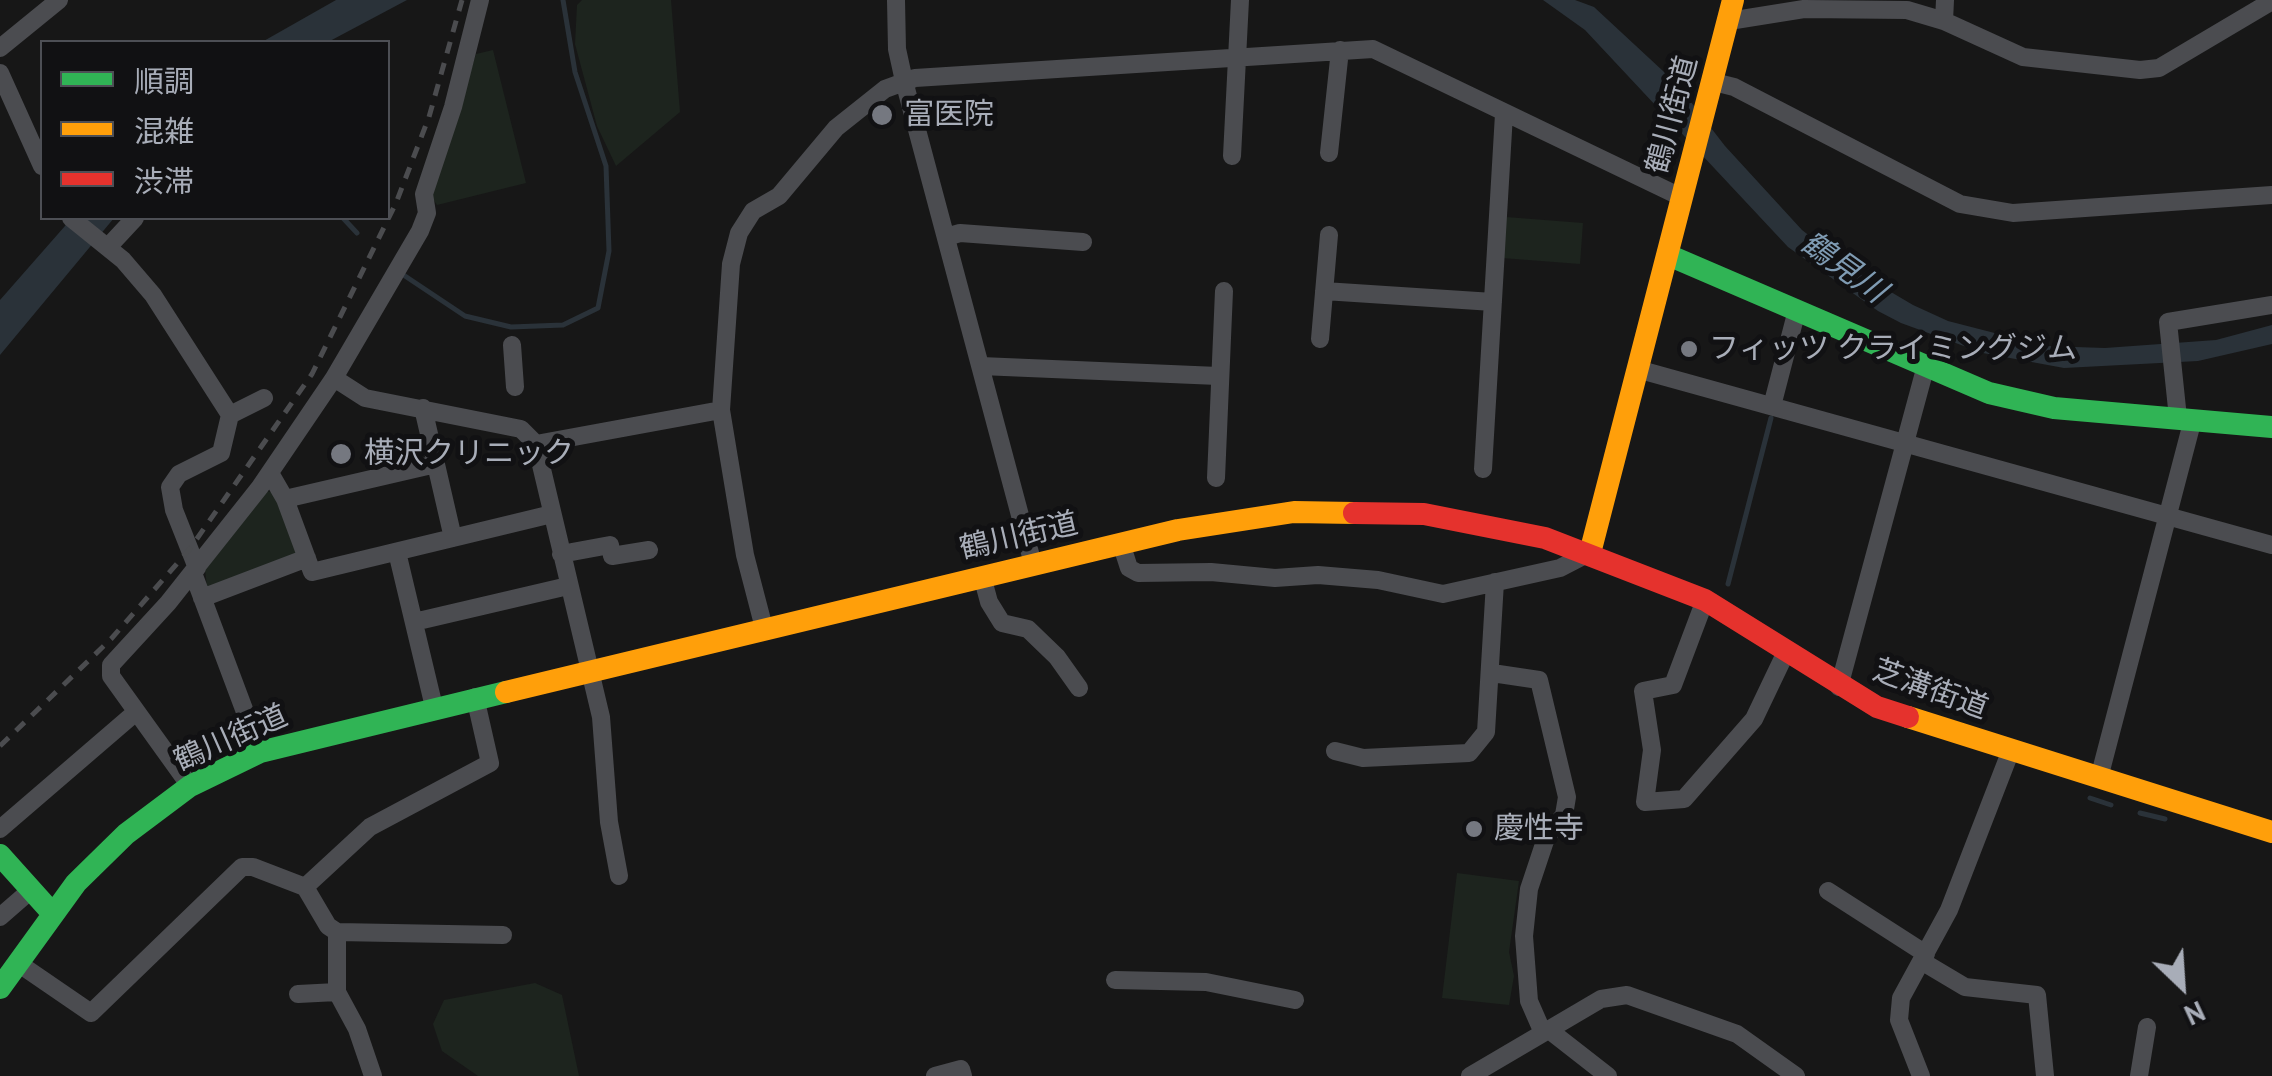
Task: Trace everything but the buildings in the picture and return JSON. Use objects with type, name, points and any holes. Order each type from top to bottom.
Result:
[{"type":"main road","name":"鶴川街道","points":[[0,988],[53,914],[113,846],[190,786],[260,752],[1121,543],[1258,516],[1365,510],[1478,522],[1590,553],[1731,11]]},
{"type":"main road","points":[[1668,254],[1925,369],[2022,402],[2272,427]]},
{"type":"main road","name":"芝溝街道","points":[[1590,553],[1706,600],[1840,687],[1892,712],[2272,832]]},
{"type":"main road","points":[[0,855],[53,914]]},
{"type":"street","points":[[0,48],[59,0]]},
{"type":"street","points":[[896,0],[897,49],[904,81],[1034,564]]},
{"type":"street","points":[[1232,156],[1240,0]]},
{"type":"street","points":[[1944,20],[1945,0]]},
{"type":"street","points":[[1731,11],[1907,10],[1944,20],[2023,57],[2140,70],[2159,68],[2272,2]]},
{"type":"street","points":[[190,786],[110,676],[111,664],[195,570],[270,472],[334,378],[408,250],[426,212],[424,194],[453,107],[479,3]]},
{"type":"street","points":[[1329,154],[1340,50]]},
{"type":"street","points":[[764,628],[745,555],[721,410],[731,264],[739,233],[753,212],[778,196],[836,128],[885,89],[904,81],[1373,50],[1683,198]]},
{"type":"street","points":[[0,73],[40,162]]},
{"type":"street","points":[[1711,94],[1734,88],[1960,204],[2013,213],[2272,195]]},
{"type":"street","points":[[1482,469],[1504,114]]},
{"type":"street","points":[[73,220],[106,245],[153,294],[230,415],[221,453],[179,474],[170,488],[202,598],[260,752]]},
{"type":"street","points":[[106,245],[133,220]]},
{"type":"street","points":[[946,237],[960,234],[1083,242]]},
{"type":"street","points":[[1320,339],[1329,235]]},
{"type":"street","points":[[1324,290],[1493,302]]},
{"type":"street","points":[[1216,478],[1224,291]]},
{"type":"street","points":[[2099,778],[2166,517],[2185,419],[2173,379],[2168,322],[2272,306]]},
{"type":"street","points":[[1772,406],[1797,310]]},
{"type":"street","points":[[512,345],[515,386]]},
{"type":"street","points":[[982,366],[1218,376]]},
{"type":"street","points":[[1637,368],[2272,545]]},
{"type":"street","points":[[1840,687],[1925,369]]},
{"type":"street","points":[[334,378],[365,398],[521,429],[536,444],[601,718],[609,822],[619,876]]},
{"type":"street","points":[[230,415],[264,398]]},
{"type":"street","points":[[423,408],[453,538]]},
{"type":"street","points":[[536,444],[721,410]]},
{"type":"street","points":[[285,499],[436,464]]},
{"type":"street","points":[[270,472],[285,499],[312,572],[552,514]]},
{"type":"street","points":[[1121,543],[1129,568],[1138,572],[1212,572],[1275,578],[1318,575],[1443,594],[1560,568],[1590,553]]},
{"type":"street","points":[[560,554],[610,544],[612,556],[649,550]]},
{"type":"street","points":[[397,552],[434,707]]},
{"type":"street","points":[[202,598],[307,558]]},
{"type":"street","points":[[982,576],[988,602],[1002,623],[1028,629],[1057,656],[1078,688]]},
{"type":"street","points":[[1335,751],[1363,758],[1470,752],[1486,732],[1496,582]]},
{"type":"street","points":[[414,622],[568,586]]},
{"type":"street","points":[[1706,600],[1673,685],[1643,691],[1652,750],[1645,802],[1684,799],[1754,719],[1786,652]]},
{"type":"street","points":[[1492,674],[1540,680],[1567,797],[1564,816],[1546,838],[1529,889],[1529,1001],[1546,1031],[1608,1076]]},
{"type":"street","points":[[304,887],[370,827],[490,763],[475,697]]},
{"type":"street","points":[[0,829],[136,712]]},
{"type":"street","points":[[1921,1076],[1900,1020],[1901,998],[1925,958],[2011,750]]},
{"type":"street","points":[[18,962],[91,1013],[242,868],[253,867],[304,887],[328,926],[337,932],[502,935]]},
{"type":"street","points":[[0,917],[31,890]]},
{"type":"street","points":[[1828,891],[1965,987],[2037,995],[2044,1076]]},
{"type":"street","points":[[337,932],[337,992],[357,1029],[372,1076]]},
{"type":"street","points":[[1114,980],[1206,982],[1295,1000]]},
{"type":"street","points":[[298,994],[337,992]]},
{"type":"street","points":[[1470,1076],[1600,999],[1627,995],[1737,1034],[1796,1076]]},
{"type":"street","points":[[2138,1076],[2147,1027]]},
{"type":"street","points":[[935,1076],[960,1069],[963,1076]]},
{"type":"shaded area","points":[[582,0],[671,0],[680,112],[616,166],[597,126],[575,44],[577,5]]},
{"type":"shaded area","points":[[493,50],[526,183],[437,205],[431,196],[476,54]]},
{"type":"shaded area","points":[[1506,217],[1583,223],[1580,264],[1502,258]]},
{"type":"shaded area","points":[[266,491],[277,493],[299,556],[207,587],[205,569]]},
{"type":"shaded area","points":[[1457,873],[1519,881],[1509,952],[1514,976],[1509,1005],[1442,998]]},
{"type":"shaded area","points":[[535,983],[562,995],[579,1076],[478,1076],[442,1051],[433,1024],[444,1000]]},
{"type":"water","points":[[336,0],[407,0],[332,40],[266,40]]},
{"type":"water","name":"鶴見川","points":[[1543,0],[1575,0],[1594,7],[1677,84],[1725,146],[1802,230],[1852,269],[1913,305],[1948,321],[2045,346],[2105,348],[2216,340],[2272,325],[2272,344],[2198,361],[2064,368],[1983,353],[1901,323],[1788,247],[1585,30]]},
{"type":"water","points":[[70,220],[112,220],[0,355],[0,300]]},
{"type":"waterway","points":[[402,274],[465,316],[511,327],[563,325],[598,308],[609,251],[606,166],[575,72],[563,0]]},
{"type":"waterway","points":[[345,220],[357,233]]},
{"type":"waterway","points":[[1728,584],[1771,418]]},
{"type":"waterway","points":[[2090,798],[2111,805]]},
{"type":"waterway","points":[[2140,813],[2165,819]]},
{"type":"railway","points":[[390,215],[429,117],[462,0]]},
{"type":"railway","points":[[0,746],[111,639],[189,550],[312,374],[388,220]]},
{"type":"traffic: fast","points":[[1668,255],[1989,393],[2054,408],[2272,427]]},
{"type":"traffic: fast","points":[[0,988],[76,883],[126,834],[190,786],[260,752],[506,692]]},
{"type":"traffic: fast","points":[[0,855],[53,914]]},
{"type":"traffic: slow","points":[[1590,553],[1733,0]]},
{"type":"traffic: slow","points":[[506,692],[1178,530],[1294,512],[1354,513]]},
{"type":"traffic: slow","points":[[1908,717],[2272,832]]},
{"type":"traffic: jam","points":[[1354,513],[1424,514],[1545,538],[1705,600],[1877,707],[1908,717]]},
{"type":"place","name":"富医院","points":[[882,115]]},
{"type":"place","name":"フィッツ クライミングジム","points":[[1689,349]]},
{"type":"place","name":"横沢クリニック","points":[[341,454]]},
{"type":"place","name":"慶性寺","points":[[1474,829]]}]
